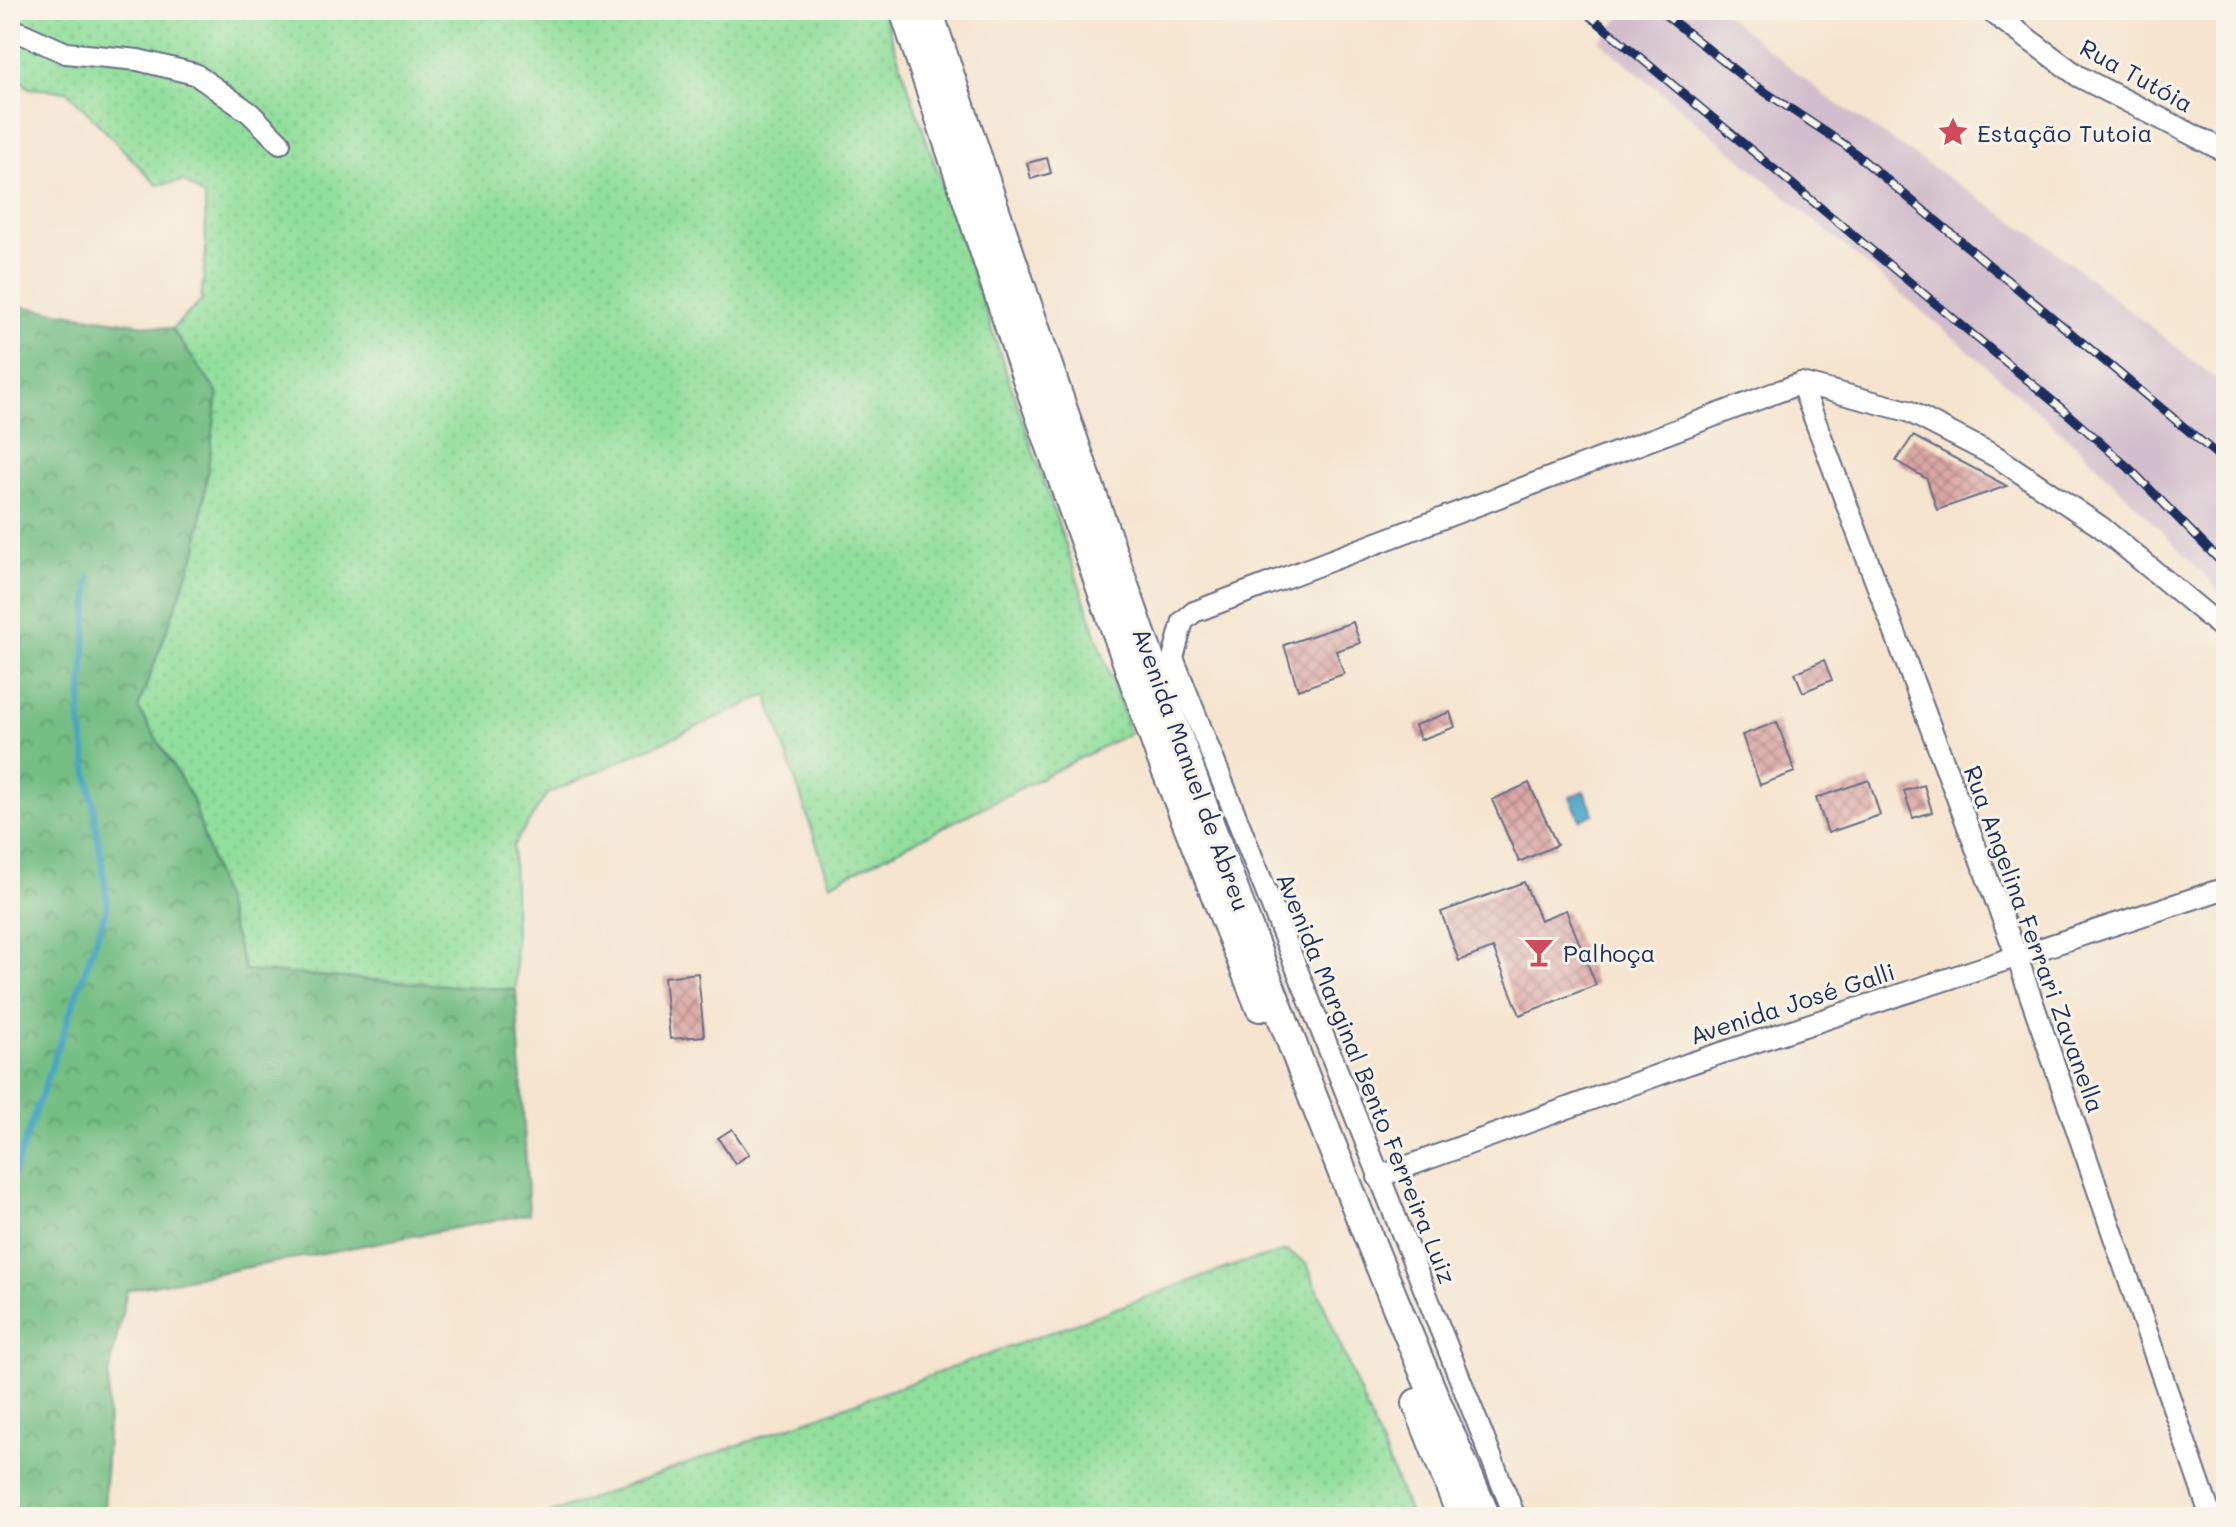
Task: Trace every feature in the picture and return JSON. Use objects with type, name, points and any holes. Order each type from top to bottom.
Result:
[{"type":"main road","name":"Avenida Manuel de Abreu","points":[[904,10],[1025,373],[1159,752],[1462,1517]]},
{"type":"main road","name":"Avenida Manuel de Abreu","points":[[928,10],[1053,385],[1340,1170],[1398,1316],[1486,1517]]},
{"type":"street","name":"Rua Tutóia","points":[[1989,10],[2078,76],[2226,152]]},
{"type":"street","points":[[10,28],[66,53],[138,60],[195,74],[250,113],[280,143]]},
{"type":"street","points":[[1801,383],[1908,411],[1997,457],[2101,527],[2226,631]]},
{"type":"street","name":"Avenida Marginal Bento Ferreira Luiz","points":[[1515,1517],[1173,658],[1183,621],[1194,612],[1801,383]]},
{"type":"street","name":"Rua Angelina Ferrari Zavanella","points":[[1801,383],[2017,957],[2211,1517]]},
{"type":"street","name":"Avenida José Galli","points":[[1378,1177],[1688,1064],[2226,888]]},
{"type":"shaded area","points":[[1627,10],[1720,10],[1827,97],[2043,241],[2226,387],[2226,597],[2087,455],[1960,343],[1600,41]]},
{"type":"green space","points":[[10,10],[882,10],[1130,733],[830,884],[767,695],[547,794],[513,846],[516,990],[245,971],[192,798],[138,708],[197,548],[218,395],[172,329],[201,301],[206,249],[205,197],[184,181],[157,185],[67,91],[29,88],[10,70]]},
{"type":"green space","points":[[17,306],[172,329],[218,394],[197,548],[138,708],[192,798],[245,971],[516,990],[529,1214],[127,1290],[109,1374],[104,1517],[10,1517],[10,325]]},
{"type":"green space","points":[[1287,1251],[1307,1264],[1411,1517],[540,1517],[1238,1264]]},
{"type":"water","points":[[1584,791],[1594,814],[1580,820],[1570,797]]},
{"type":"building","points":[[1047,158],[1051,173],[1031,179],[1027,163]]},
{"type":"building","points":[[1913,436],[2007,486],[1937,510],[1927,479],[1896,461]]},
{"type":"building","points":[[1353,622],[1360,643],[1336,651],[1344,674],[1298,690],[1284,645]]},
{"type":"building","points":[[1824,660],[1832,680],[1803,692],[1795,673]]},
{"type":"building","points":[[1450,712],[1455,727],[1420,740],[1415,725]]},
{"type":"building","points":[[1777,722],[1795,772],[1760,785],[1742,735]]},
{"type":"building","points":[[1869,780],[1880,815],[1828,833],[1816,798]]},
{"type":"building","points":[[1529,783],[1557,845],[1519,862],[1492,800]]},
{"type":"building","points":[[1924,785],[1932,812],[1913,818],[1904,791]]},
{"type":"building","name":"Palhoça","points":[[1524,882],[1540,920],[1566,910],[1596,985],[1520,1015],[1493,948],[1459,961],[1441,912]]},
{"type":"building","points":[[698,973],[704,1036],[670,1039],[664,977]]},
{"type":"building","points":[[732,1129],[749,1154],[735,1164],[718,1138]]},
{"type":"waterway","points":[[10,1184],[108,905],[80,719],[90,577]]},
{"type":"railway","points":[[1583,10],[2061,408],[2129,468],[2226,567]]},
{"type":"railway","points":[[1659,10],[1747,80],[1845,145],[2226,462]]},
{"type":"place","name":"Estação Tutoia","points":[[1953,132]]},
{"type":"place","name":"Palhoça","points":[[1539,952]]}]
